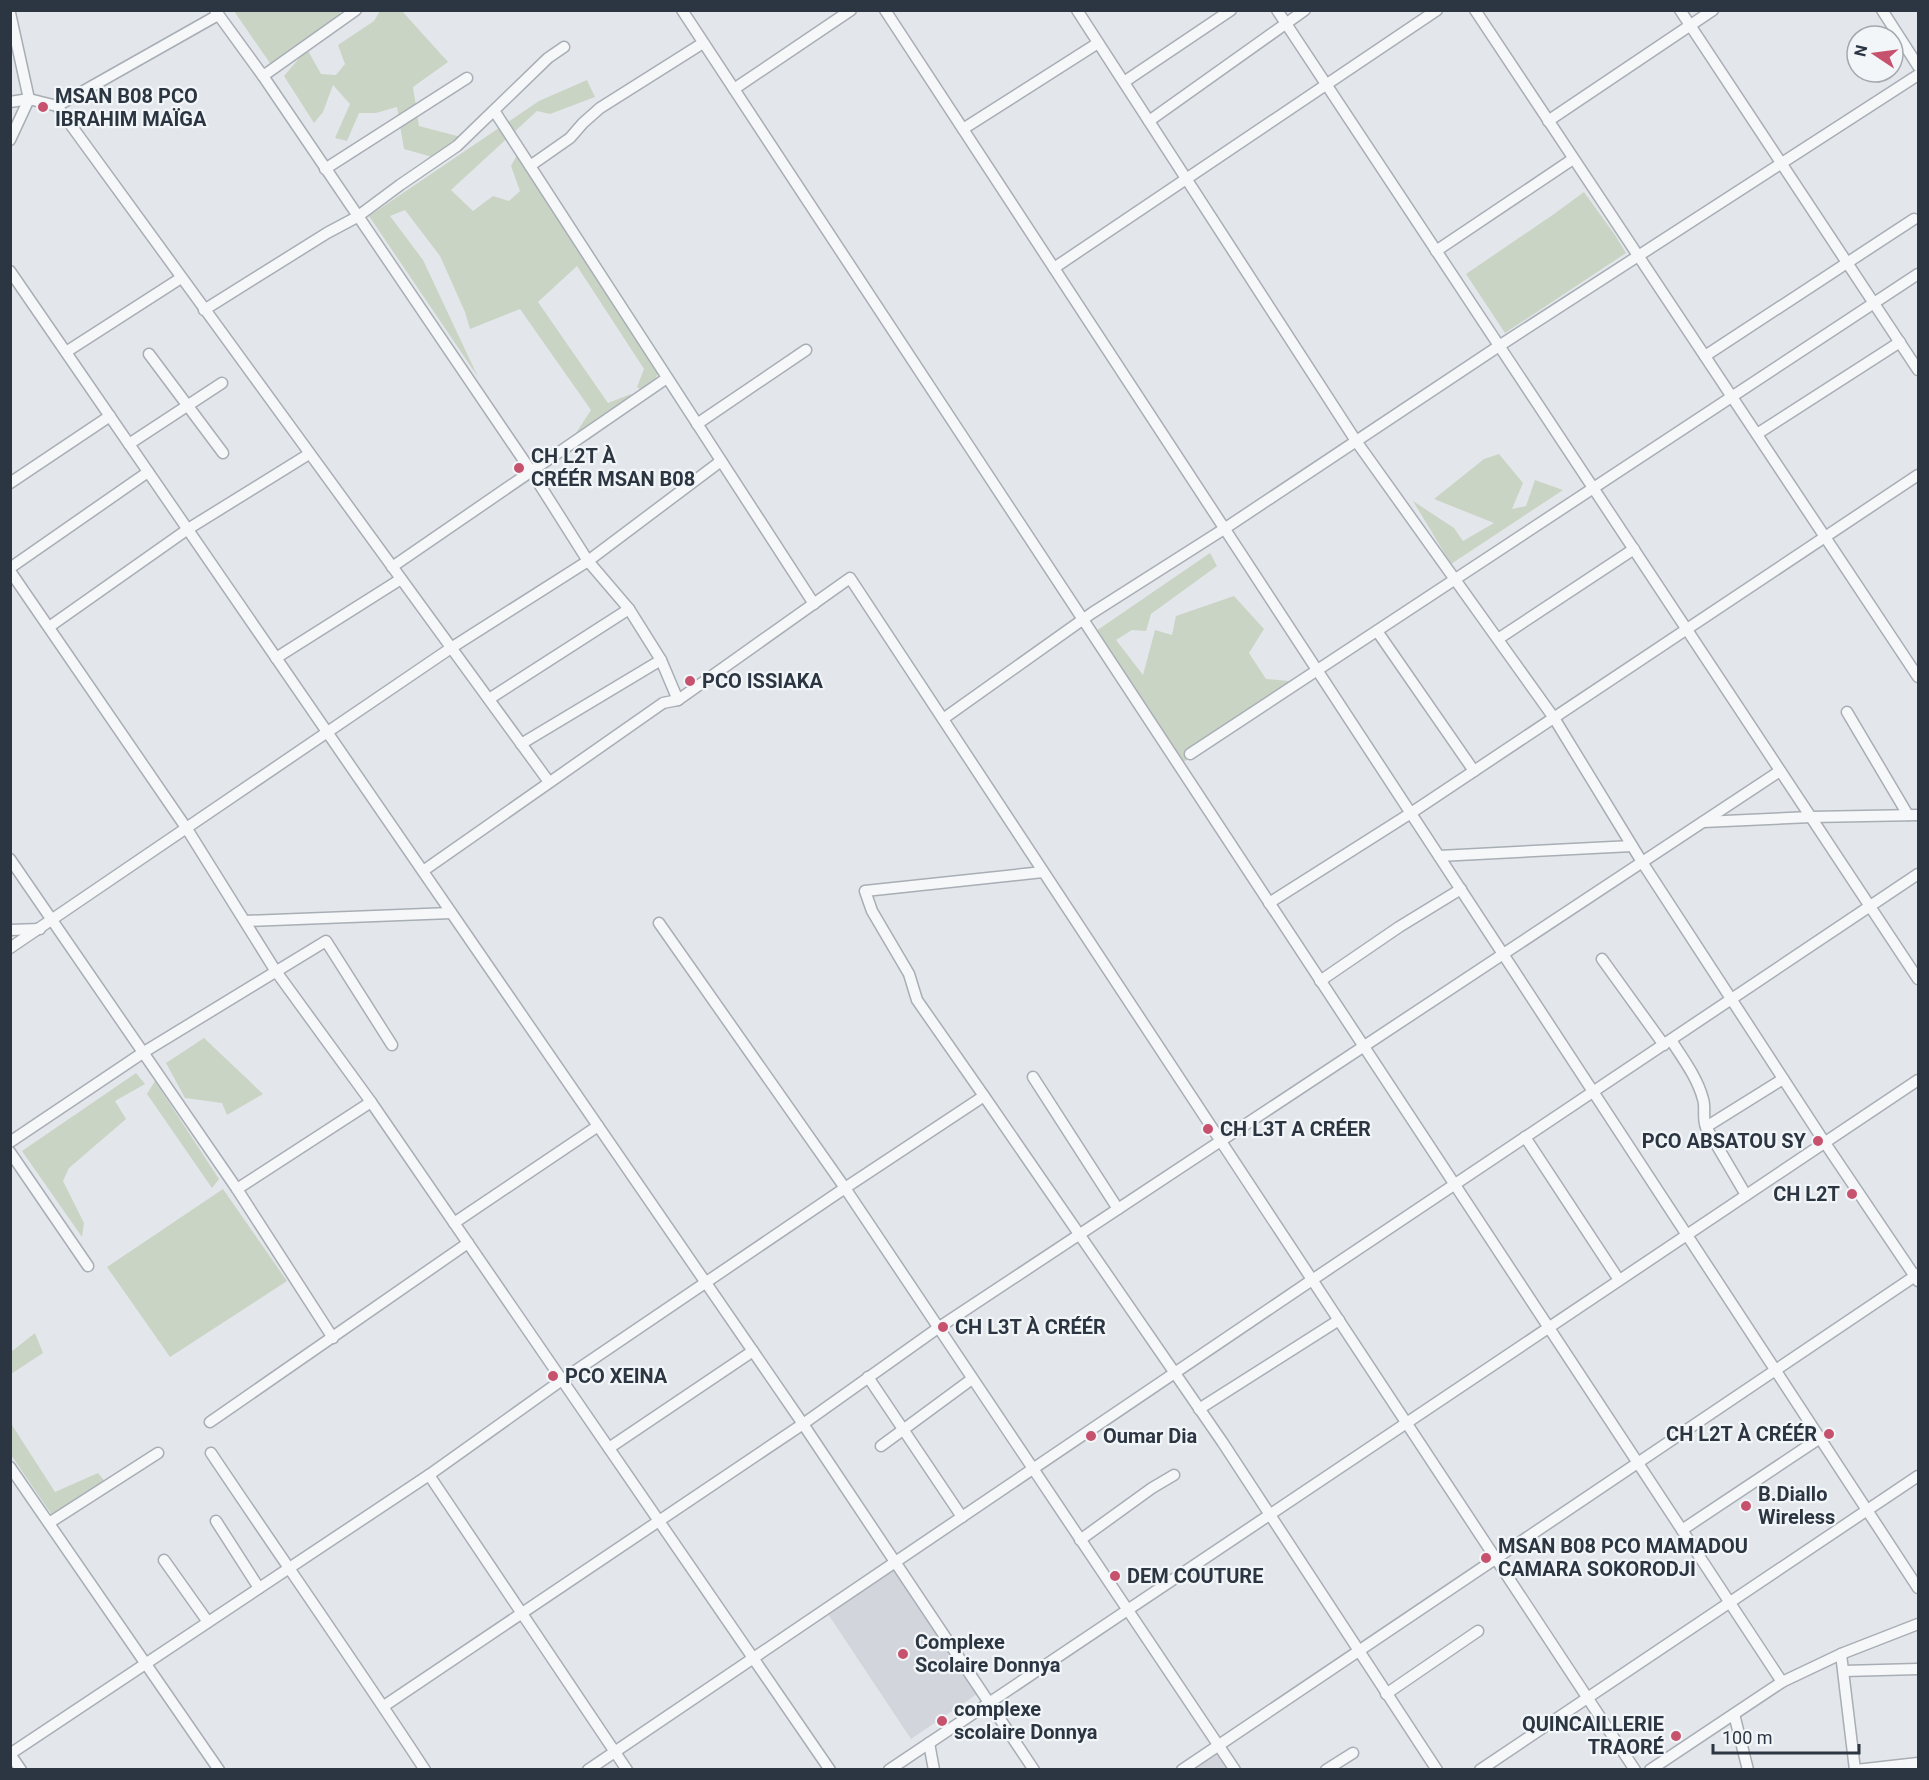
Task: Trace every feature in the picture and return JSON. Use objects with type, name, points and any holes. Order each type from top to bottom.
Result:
[{"type":"street","points":[[263,76],[356,10]]},
{"type":"street","points":[[682,10],[1782,1682]]},
{"type":"street","points":[[734,89],[851,10]]},
{"type":"street","points":[[885,10],[1918,1588]]},
{"type":"street","points":[[1077,10],[1356,441],[1554,718],[1642,862],[1825,1143],[1917,1277],[1182,1770]]},
{"type":"street","points":[[1124,82],[1231,10]]},
{"type":"street","points":[[1277,10],[1918,979]]},
{"type":"street","points":[[1149,121],[1305,10]]},
{"type":"street","points":[[1054,268],[1437,10]]},
{"type":"street","points":[[1475,10],[1917,673]]},
{"type":"street","points":[[1680,10],[1918,370]]},
{"type":"street","points":[[1548,121],[1713,10]]},
{"type":"street","points":[[1882,10],[1918,66]]},
{"type":"street","points":[[10,13],[29,99],[10,140]]},
{"type":"street","points":[[57,106],[216,13],[263,76],[531,471],[588,561],[629,609],[661,660],[678,700]]},
{"type":"street","points":[[530,166],[570,138],[600,108],[703,43]]},
{"type":"street","points":[[963,129],[1098,43]]},
{"type":"street","points":[[204,310],[327,233],[357,217],[458,146],[548,58],[564,47]]},
{"type":"street","points":[[943,719],[1083,620],[1499,346],[1918,75]]},
{"type":"street","points":[[325,169],[468,78]]},
{"type":"street","points":[[10,102],[29,99],[57,106],[549,782]]},
{"type":"street","points":[[495,111],[814,604]]},
{"type":"street","points":[[1436,251],[1573,159]]},
{"type":"street","points":[[1705,356],[1914,219]]},
{"type":"street","points":[[10,272],[803,1424],[1034,1770]]},
{"type":"street","points":[[1190,754],[1918,274]]},
{"type":"street","points":[[66,352],[181,278]]},
{"type":"street","points":[[1757,434],[1900,342]]},
{"type":"street","points":[[697,424],[806,350]]},
{"type":"street","points":[[149,354],[223,453]]},
{"type":"street","points":[[392,567],[667,378]]},
{"type":"street","points":[[129,444],[222,383]]},
{"type":"street","points":[[10,483],[110,416]]},
{"type":"street","points":[[49,627],[188,529],[309,454]]},
{"type":"street","points":[[10,948],[451,648],[588,561],[721,461]]},
{"type":"street","points":[[148,472],[10,569],[14,584],[49,627],[187,829],[275,970],[371,1102],[830,1770]]},
{"type":"street","points":[[1269,903],[1411,813],[1918,475]]},
{"type":"street","points":[[1498,639],[1634,549]]},
{"type":"street","points":[[423,871],[663,703],[678,700],[850,578],[1635,1770]]},
{"type":"street","points":[[276,658],[401,579]]},
{"type":"street","points":[[489,699],[629,609]]},
{"type":"street","points":[[1377,631],[1474,771]]},
{"type":"street","points":[[521,744],[661,660]]},
{"type":"street","points":[[1847,712],[1913,815]]},
{"type":"street","points":[[384,1706],[803,1424],[938,1328],[1780,771]]},
{"type":"street","points":[[1703,822],[1913,815]]},
{"type":"street","points":[[1439,856],[1632,846]]},
{"type":"street","points":[[10,859],[237,1189],[333,1338]]},
{"type":"street","points":[[1043,872],[865,891],[872,911],[909,974],[917,1000],[1270,1514],[1437,1770]]},
{"type":"street","points":[[588,1770],[1312,1280],[1918,874]]},
{"type":"street","points":[[1320,981],[1399,927],[1461,889]]},
{"type":"street","points":[[246,921],[451,913]]},
{"type":"street","points":[[658,922],[845,1188],[1235,1770]]},
{"type":"street","points":[[10,930],[41,929]]},
{"type":"street","points":[[10,1142],[144,1052],[326,941],[392,1045]]},
{"type":"street","points":[[1602,959],[1696,1079],[1704,1103],[1706,1127],[1746,1196]]},
{"type":"street","points":[[1033,1077],[1118,1209]]},
{"type":"street","points":[[1706,1127],[1784,1079]]},
{"type":"street","points":[[889,1770],[1918,1080]]},
{"type":"street","points":[[21,1770],[11,1754],[429,1475],[562,1380],[984,1096]]},
{"type":"street","points":[[237,1189],[371,1102]]},
{"type":"street","points":[[454,1223],[598,1126]]},
{"type":"street","points":[[1525,1137],[1619,1280]]},
{"type":"street","points":[[10,1152],[88,1266]]},
{"type":"street","points":[[210,1422],[468,1243]]},
{"type":"street","points":[[1199,1409],[1339,1320]]},
{"type":"street","points":[[609,1448],[753,1351]]},
{"type":"street","points":[[868,1377],[962,1517]]},
{"type":"street","points":[[881,1446],[972,1379]]},
{"type":"street","points":[[1682,1530],[1820,1438]]},
{"type":"street","points":[[49,1523],[158,1453]]},
{"type":"street","points":[[211,1453],[288,1569],[384,1706],[421,1768]]},
{"type":"street","points":[[10,1467],[219,1770]]},
{"type":"street","points":[[429,1475],[627,1770]]},
{"type":"street","points":[[1080,1539],[1174,1475]]},
{"type":"street","points":[[1480,1770],[1918,1476]]},
{"type":"street","points":[[216,1521],[259,1588]]},
{"type":"street","points":[[164,1560],[208,1622]]},
{"type":"street","points":[[1650,1770],[1782,1682],[1841,1654],[1918,1624]]},
{"type":"street","points":[[1386,1694],[1478,1631]]},
{"type":"street","points":[[1841,1654],[1855,1770],[1918,1763]]},
{"type":"street","points":[[1844,1671],[1918,1669]]},
{"type":"street","points":[[1734,1714],[1748,1770]]},
{"type":"street","points":[[929,1743],[934,1770]]},
{"type":"street","points":[[1326,1770],[1353,1753]]},
{"type":"shaded area","name":"Complexe Scolaire Donnya","points":[[894,1570],[977,1694],[911,1739],[828,1614]]},
{"type":"shaded area","points":[[1218,1748],[1233,1770],[1186,1770]]},
{"type":"green space","points":[[234,11],[340,11],[341,20],[274,69]]},
{"type":"green space","points":[[380,11],[402,11],[448,62],[413,87],[419,126],[461,137],[432,157],[404,149],[397,107],[376,113],[359,113],[347,141],[335,138],[350,104],[333,85],[323,112],[314,123],[284,76],[307,49],[321,74],[336,75],[345,64],[338,45],[374,21]]},
{"type":"green space","points":[[587,80],[595,97],[550,114],[537,111],[451,190],[473,211],[493,196],[509,201],[520,191],[511,166],[522,146],[659,370],[649,396],[637,387],[644,369],[577,266],[538,302],[608,403],[631,394],[636,403],[589,440],[574,436],[591,410],[520,309],[470,329],[465,312],[440,256],[405,210],[390,216],[423,260],[478,377],[369,216],[539,101]]},
{"type":"green space","points":[[1584,192],[1626,253],[1505,333],[1466,274]]},
{"type":"green space","points":[[1499,454],[1523,483],[1512,509],[1526,506],[1535,480],[1563,490],[1451,564],[1413,501],[1454,528],[1463,541],[1494,523],[1434,499],[1484,459]]},
{"type":"green space","points":[[1210,553],[1217,566],[1151,614],[1146,631],[1132,630],[1116,640],[1143,675],[1155,630],[1172,635],[1176,616],[1234,596],[1264,629],[1249,653],[1266,679],[1299,682],[1182,763],[1096,631]]},
{"type":"green space","points":[[204,1038],[263,1094],[227,1115],[222,1103],[185,1098],[166,1063]]},
{"type":"green space","points":[[136,1073],[145,1084],[115,1101],[126,1119],[69,1168],[63,1181],[84,1223],[82,1237],[22,1151]]},
{"type":"green space","points":[[155,1081],[219,1179],[212,1188],[147,1094]]},
{"type":"green space","points":[[223,1189],[287,1281],[170,1357],[107,1267]]},
{"type":"green space","points":[[35,1333],[43,1353],[11,1374],[11,1352]]},
{"type":"green space","points":[[10,1422],[55,1492],[98,1473],[107,1484],[52,1515],[11,1455]]},
{"type":"place","name":"MSAN B08 PCO IBRAHIM MAÏGA","points":[[43,107]]},
{"type":"place","name":"CH L2T À CRÉÉR MSAN B08","points":[[519,468]]},
{"type":"place","name":"PCO ISSIAKA","points":[[690,681]]},
{"type":"place","name":"CH L3T A CRÉER","points":[[1208,1129]]},
{"type":"place","name":"PCO ABSATOU SY","points":[[1818,1141]]},
{"type":"place","name":"CH L2T","points":[[1852,1194]]},
{"type":"place","name":"CH L3T À CRÉÉR","points":[[943,1327]]},
{"type":"place","name":"PCO XEINA","points":[[553,1376]]},
{"type":"place","name":"CH L2T À CRÉÉR","points":[[1829,1434]]},
{"type":"place","name":"Oumar Dia","points":[[1091,1436]]},
{"type":"place","name":"B.Diallo Wireless","points":[[1746,1506]]},
{"type":"place","name":"MSAN B08 PCO MAMADOU CAMARA SOKORODJI","points":[[1486,1558]]},
{"type":"place","name":"DEM COUTURE","points":[[1115,1576]]},
{"type":"place","name":"Complexe Scolaire Donnya","points":[[903,1654]]},
{"type":"place","name":"complexe scolaire Donnya","points":[[942,1721]]},
{"type":"place","name":"QUINCAILLERIE TRAORÉ","points":[[1676,1736]]}]
